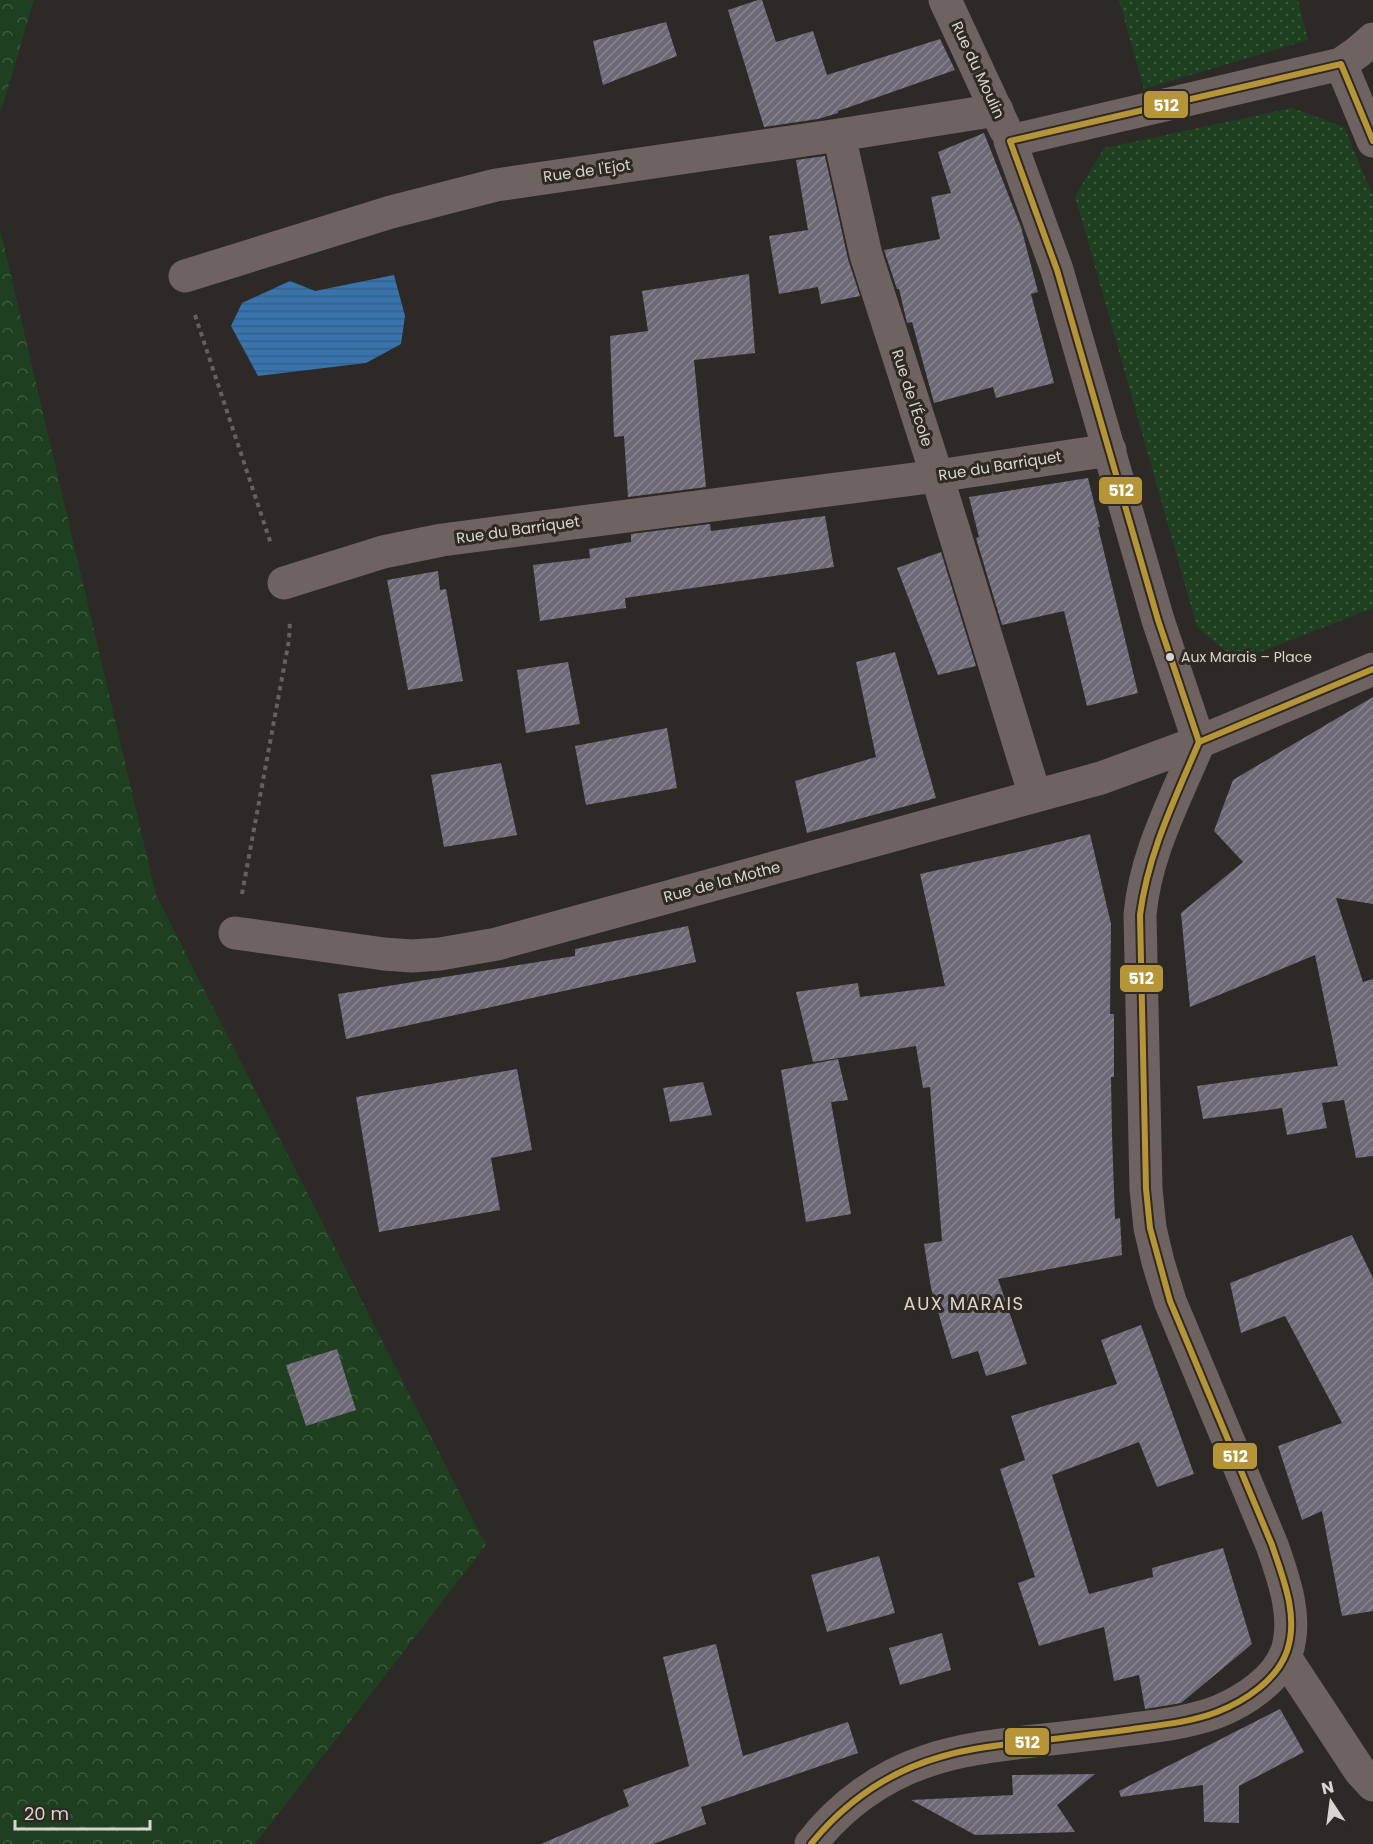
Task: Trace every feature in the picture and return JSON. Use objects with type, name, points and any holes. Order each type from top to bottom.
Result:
[{"type":"street","name":"Rue du Moulin","points":[[945,0],[1010,141],[1057,270],[1158,620],[1199,742]]},
{"type":"street","points":[[1010,141],[1341,64],[1373,39]]},
{"type":"street","points":[[1341,64],[1373,141]]},
{"type":"street","name":"Rue de l'Ejot","points":[[185,276],[391,212],[496,185],[997,110]]},
{"type":"street","name":"Rue de l'École","points":[[839,135],[866,255],[937,476],[1035,796]]},
{"type":"street","name":"Rue du Barriquet","points":[[284,583],[383,552],[442,540],[937,476],[1110,450]]},
{"type":"street","name":"Rue de la Mothe","points":[[235,933],[412,956],[440,954],[497,944],[1101,778],[1199,742],[1373,669]]},
{"type":"street","points":[[811,1844],[843,1809],[896,1773],[927,1761],[964,1752],[1156,1726],[1203,1716],[1227,1707],[1250,1694],[1270,1676],[1285,1657],[1288,1648],[1290,1612],[1284,1582],[1268,1536],[1170,1301],[1150,1228],[1146,1189],[1141,897],[1152,854],[1199,742]]},
{"type":"street","points":[[1285,1657],[1360,1771],[1373,1785]]},
{"type":"path","points":[[185,276],[193,309],[284,583],[290,610],[289,640],[235,933]]},
{"type":"green space","points":[[0,0],[34,0],[0,115]]},
{"type":"green space","points":[[1119,0],[1298,0],[1308,40],[1144,89]]},
{"type":"green space","points":[[1292,108],[1344,127],[1373,196],[1373,608],[1237,661],[1197,627],[1075,196],[1104,148]]},
{"type":"green space","points":[[0,229],[156,895],[486,1545],[255,1844],[0,1844]]},
{"type":"water","points":[[394,275],[405,316],[401,344],[366,363],[258,376],[231,326],[242,303],[290,281],[315,291]]},
{"type":"building","points":[[762,0],[776,42],[813,31],[827,75],[940,39],[955,70],[818,119],[764,127],[728,10]]},
{"type":"building","points":[[666,22],[677,56],[603,85],[593,41]]},
{"type":"building","points":[[984,133],[1021,227],[1038,292],[1031,294],[1054,383],[996,398],[993,387],[934,403],[912,322],[907,323],[899,289],[897,289],[884,250],[940,239],[931,197],[951,193],[938,152]]},
{"type":"building","points":[[825,156],[848,259],[860,296],[821,304],[818,287],[779,294],[769,236],[808,230],[796,160]]},
{"type":"building","points":[[749,274],[755,353],[694,360],[706,487],[628,497],[624,436],[614,437],[610,336],[648,331],[642,291]]},
{"type":"building","points":[[1088,478],[1138,693],[1087,706],[1064,611],[1002,625],[976,538],[979,537],[969,497]]},
{"type":"building","points":[[825,516],[834,567],[625,598],[626,608],[540,621],[533,565],[590,558],[589,549],[631,542],[631,534],[710,524],[711,531]]},
{"type":"building","points":[[941,552],[976,666],[938,675],[897,568]]},
{"type":"building","points":[[438,571],[440,590],[446,589],[463,681],[408,690],[387,580]]},
{"type":"building","points":[[895,652],[936,798],[807,833],[795,781],[876,757],[856,662]]},
{"type":"building","points":[[568,662],[580,724],[526,733],[517,670]]},
{"type":"building","points":[[1373,697],[1373,904],[1336,898],[1363,982],[1373,979],[1373,1156],[1356,1158],[1344,1100],[1322,1103],[1327,1128],[1287,1135],[1282,1108],[1203,1119],[1197,1086],[1338,1066],[1315,955],[1190,1007],[1181,913],[1243,862],[1214,831],[1233,780]]},
{"type":"building","points":[[667,728],[677,788],[586,805],[575,746]]},
{"type":"building","points":[[501,763],[517,835],[444,847],[431,775]]},
{"type":"building","points":[[1090,834],[1111,924],[1110,1014],[1114,1014],[1114,1077],[1111,1077],[1112,1135],[1115,1219],[1120,1218],[1122,1255],[998,1279],[1027,1364],[986,1376],[978,1351],[952,1359],[931,1288],[924,1244],[942,1241],[930,1087],[923,1088],[916,1046],[813,1062],[796,992],[858,983],[860,997],[945,986],[920,874]]},
{"type":"building","points":[[688,926],[696,962],[346,1039],[338,994],[575,956],[575,949]]},
{"type":"building","points":[[838,1059],[848,1100],[831,1102],[851,1214],[806,1222],[781,1070]]},
{"type":"building","points":[[517,1069],[532,1150],[491,1158],[500,1210],[379,1232],[356,1097]]},
{"type":"building","points":[[703,1082],[712,1115],[670,1122],[663,1088]]},
{"type":"building","points":[[1352,1235],[1373,1278],[1373,1611],[1342,1616],[1322,1511],[1302,1520],[1278,1446],[1342,1423],[1285,1316],[1241,1333],[1230,1283]]},
{"type":"building","points":[[1141,1325],[1194,1474],[1157,1487],[1139,1442],[1052,1475],[1089,1594],[1153,1577],[1152,1568],[1223,1548],[1252,1644],[1181,1703],[1145,1709],[1139,1675],[1114,1681],[1104,1627],[1039,1646],[1018,1583],[1035,1577],[1000,1469],[1025,1460],[1011,1416],[1117,1384],[1101,1340]]},
{"type":"building","points":[[337,1349],[356,1410],[306,1426],[286,1365]]},
{"type":"building","points":[[879,1556],[895,1613],[827,1632],[811,1575]]},
{"type":"building","points":[[942,1633],[951,1670],[900,1685],[889,1648]]},
{"type":"building","points":[[716,1644],[743,1756],[848,1722],[858,1753],[701,1807],[706,1824],[653,1844],[541,1844],[629,1806],[623,1790],[689,1766],[663,1657]]},
{"type":"building","points":[[1280,1709],[1304,1752],[1239,1786],[1239,1823],[1204,1822],[1203,1785],[1121,1797],[1119,1791]]},
{"type":"building","points":[[1095,1774],[1057,1805],[1075,1832],[975,1835],[911,1800],[1013,1795],[1012,1775]]},
{"type":"transit line","name":"512","points":[[1199,742],[1158,620],[1057,270],[1010,141],[1341,64],[1373,141]]},
{"type":"transit line","name":"512","points":[[1199,742],[1373,669]]},
{"type":"transit line","name":"512","points":[[811,1844],[838,1815],[869,1790],[921,1763],[979,1748],[1154,1726],[1207,1715],[1249,1696],[1276,1671],[1287,1651],[1291,1624],[1285,1584],[1272,1545],[1170,1301],[1150,1228],[1146,1189],[1140,915],[1156,848],[1199,742]]},
{"type":"place","name":"Aux Marais – Place","points":[[1170,657]]},
{"type":"district","name":"AUX MARAIS","points":[[964,1304]]}]
